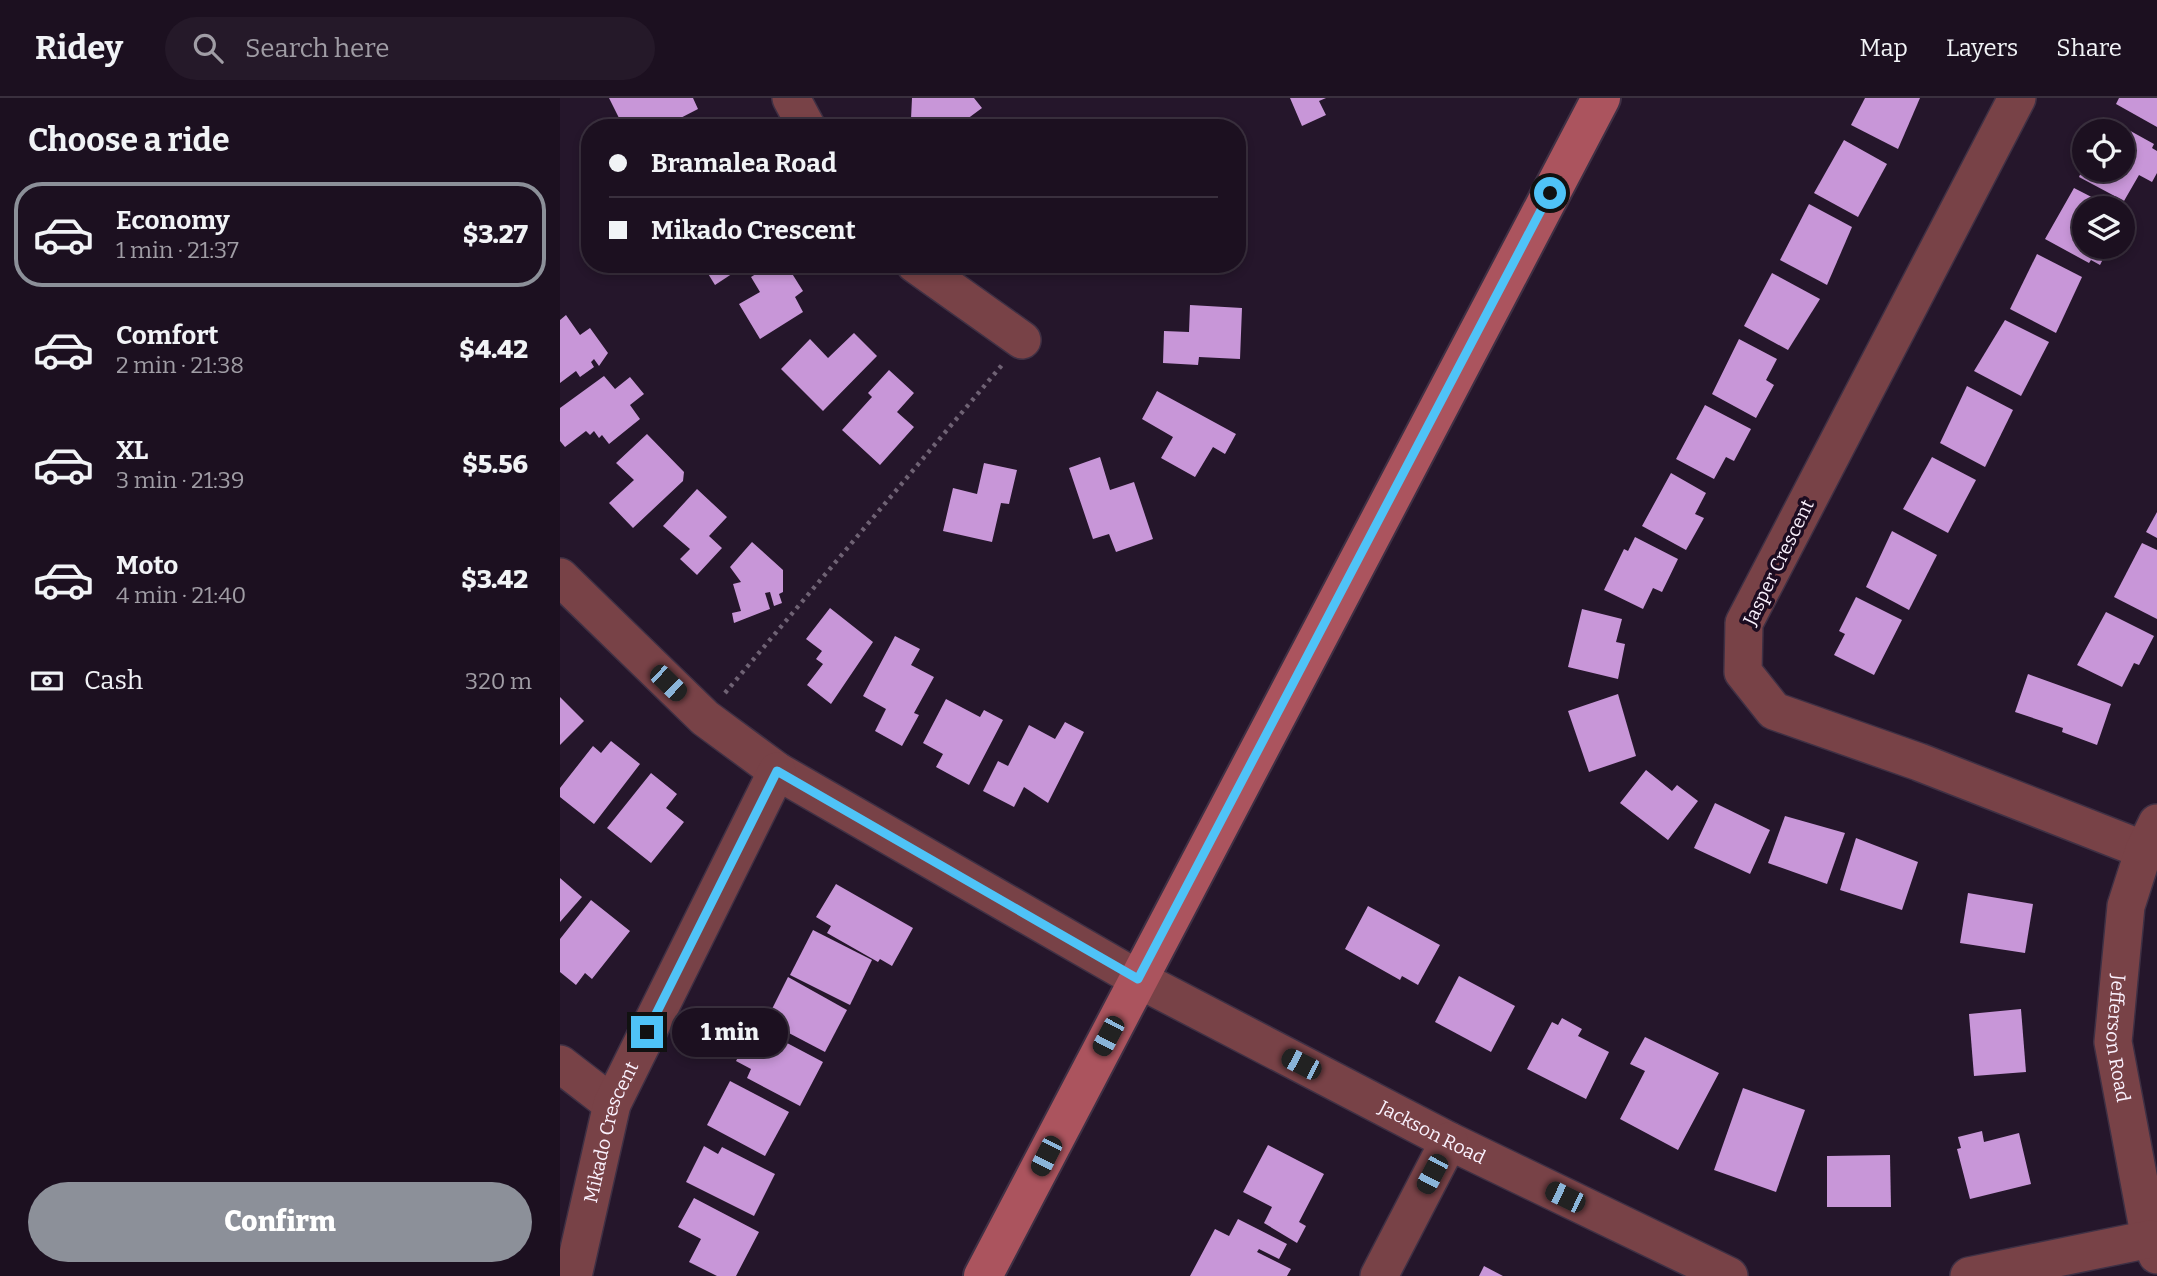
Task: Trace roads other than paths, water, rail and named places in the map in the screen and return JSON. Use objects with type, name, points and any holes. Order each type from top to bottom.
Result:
[{"type":"main road","points":[[983,1276],[1601,98]]},
{"type":"street","points":[[791,98],[802,119]]},
{"type":"street","name":"Jasper Crescent","points":[[2017,98],[1744,624],[1742,672],[1774,711],[1919,762],[2150,836]]},
{"type":"street","points":[[928,273],[1022,340]]},
{"type":"street","name":"Jackson Road","points":[[560,578],[705,718],[777,771],[1138,979],[1449,1141],[1729,1276]]},
{"type":"street","name":"Mikado Crescent","points":[[573,1276],[612,1104],[777,771]]},
{"type":"street","name":"Jefferson Road","points":[[2150,836],[2126,906],[2113,1042],[2153,1247]]},
{"type":"street","points":[[560,1064],[612,1104]]},
{"type":"street","points":[[1379,1276],[1449,1141]]},
{"type":"street","points":[[1969,1276],[2153,1247]]}]
